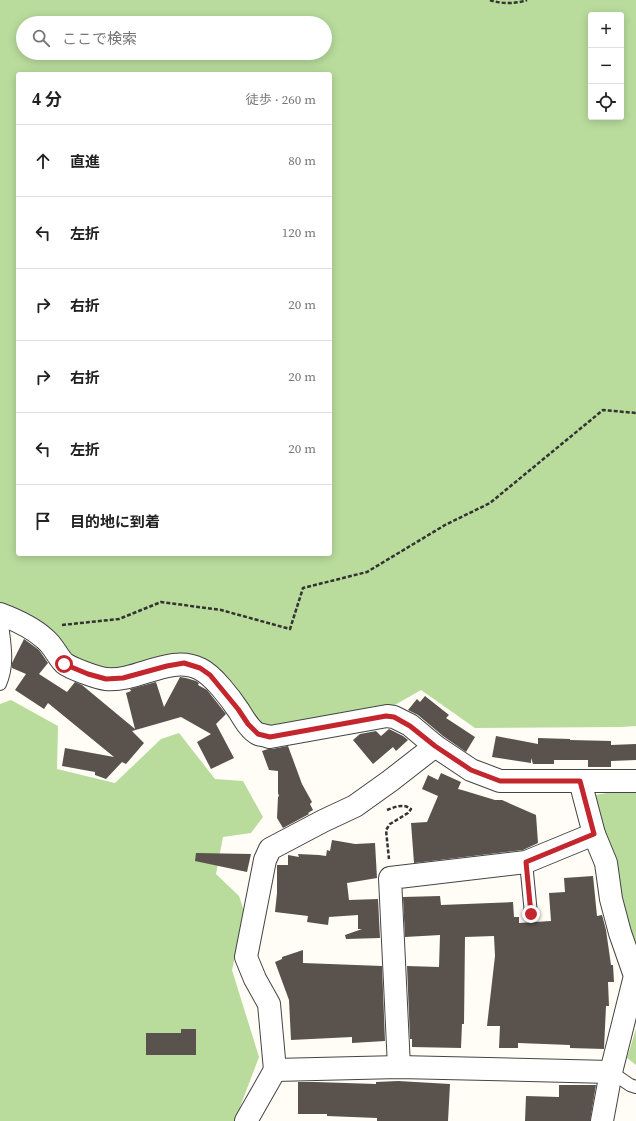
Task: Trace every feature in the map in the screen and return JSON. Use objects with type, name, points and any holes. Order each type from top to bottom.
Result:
[{"type":"street","points":[[0,615],[22,624],[46,639],[64,664],[88,674],[106,679],[123,678],[184,663],[200,668],[210,675],[238,709],[248,724],[258,734],[270,737],[386,716],[394,717],[410,726],[435,746],[471,770],[500,781],[636,781]]},
{"type":"street","points":[[246,1121],[275,1070],[269,1004],[255,979],[246,957],[265,860],[270,849],[355,806],[435,746]]},
{"type":"street","points":[[580,781],[594,834],[606,864],[611,899],[618,926],[635,976],[611,1072],[602,1121]]},
{"type":"street","points":[[399,1067],[390,878],[526,862],[594,834]]},
{"type":"street","points":[[275,1070],[399,1067],[611,1072]]},
{"type":"lane","points":[[0,615],[6,661],[3,678],[0,684]]},
{"type":"lane","points":[[526,862],[531,914]]},
{"type":"lane","points":[[611,1072],[630,1085],[636,1087]]},
{"type":"path","points":[[490,0],[502,3],[522,2],[527,0]]},
{"type":"path","points":[[46,639],[62,639],[61,625],[119,619],[161,602],[222,610],[290,629],[303,588],[367,572],[445,525],[490,503],[603,410],[636,413]]},
{"type":"path","points":[[385,811],[400,806],[407,806],[411,809],[408,813],[390,824],[386,830],[390,878]]},
{"type":"green space","points":[[0,0],[636,0],[636,726],[475,728],[421,690],[386,710],[324,721],[264,726],[254,721],[224,678],[128,670],[102,671],[81,664],[0,608]]},
{"type":"green space","points":[[11,700],[58,726],[57,769],[115,783],[161,739],[179,733],[215,779],[243,781],[263,817],[251,833],[223,837],[216,874],[239,896],[245,914],[232,970],[259,1057],[240,1107],[240,1121],[0,1121],[0,704]]},
{"type":"green space","points":[[636,788],[636,952],[595,795]]},
{"type":"green space","points":[[636,1029],[636,1065],[627,1058]]},
{"type":"building","points":[[24,639],[39,650],[48,663],[39,674],[67,692],[75,682],[82,685],[135,729],[126,693],[131,691],[130,689],[156,682],[164,707],[180,677],[196,681],[199,683],[198,685],[207,690],[226,714],[216,724],[234,758],[211,769],[197,742],[211,734],[181,717],[132,731],[144,743],[126,764],[122,762],[106,779],[95,775],[95,772],[62,766],[65,748],[114,757],[48,703],[44,709],[15,690],[26,674],[12,668],[12,663]]},
{"type":"building","points":[[425,696],[449,715],[446,718],[475,737],[466,752],[443,736],[418,715],[408,710],[417,699],[420,702]]},
{"type":"building","points":[[389,729],[408,740],[396,751],[393,747],[373,764],[353,740],[360,734],[376,731],[381,736]]},
{"type":"building","points":[[496,736],[538,744],[538,738],[611,741],[611,745],[636,744],[636,760],[611,761],[611,767],[588,767],[588,760],[554,760],[554,764],[533,764],[531,758],[531,763],[492,757]]},
{"type":"building","points":[[288,746],[302,784],[312,802],[310,804],[313,810],[308,813],[309,814],[283,828],[277,818],[279,796],[278,771],[269,770],[262,751]]},
{"type":"building","points":[[441,773],[461,782],[458,789],[495,800],[502,800],[536,815],[538,843],[523,850],[414,863],[411,823],[427,822],[438,796],[422,789],[428,775],[438,780]]},
{"type":"building","points":[[332,840],[355,844],[375,843],[377,878],[347,883],[349,900],[378,899],[380,938],[346,939],[345,935],[362,929],[358,929],[358,915],[329,917],[328,925],[307,922],[308,916],[275,912],[277,865],[288,865],[288,855],[299,857],[298,854],[326,856],[327,850],[330,851]]},
{"type":"building","points":[[196,853],[251,854],[247,872],[195,861]]},
{"type":"building","points":[[593,876],[597,916],[602,915],[606,930],[611,965],[613,965],[614,982],[608,982],[609,1006],[606,1006],[604,1049],[570,1048],[570,1045],[518,1043],[518,1048],[499,1048],[500,1026],[487,1026],[495,956],[494,936],[465,937],[464,1024],[462,1024],[461,1048],[412,1047],[412,1039],[410,1039],[407,966],[439,967],[440,935],[405,937],[403,897],[440,896],[441,905],[513,902],[514,917],[519,917],[519,923],[551,921],[549,893],[565,892],[564,878]]},
{"type":"building","points":[[303,950],[303,963],[382,966],[385,1041],[352,1043],[352,1037],[291,1040],[289,1000],[275,962],[282,959],[282,957]]},
{"type":"building","points":[[181,1029],[196,1029],[196,1055],[146,1055],[146,1033],[181,1033]]},
{"type":"building","points":[[398,1081],[450,1084],[448,1121],[377,1121],[377,1118],[327,1116],[327,1114],[298,1114],[298,1082],[376,1084],[376,1082]]},
{"type":"building","points":[[559,1085],[596,1085],[590,1121],[525,1121],[526,1096],[559,1097]]},
{"type":"route","points":[[64,664],[88,674],[106,679],[123,678],[184,663],[200,668],[210,675],[238,709],[248,724],[258,734],[270,737],[386,716],[394,717],[410,726],[435,746],[471,770],[500,781],[580,781],[594,834],[526,862],[531,914]]}]
